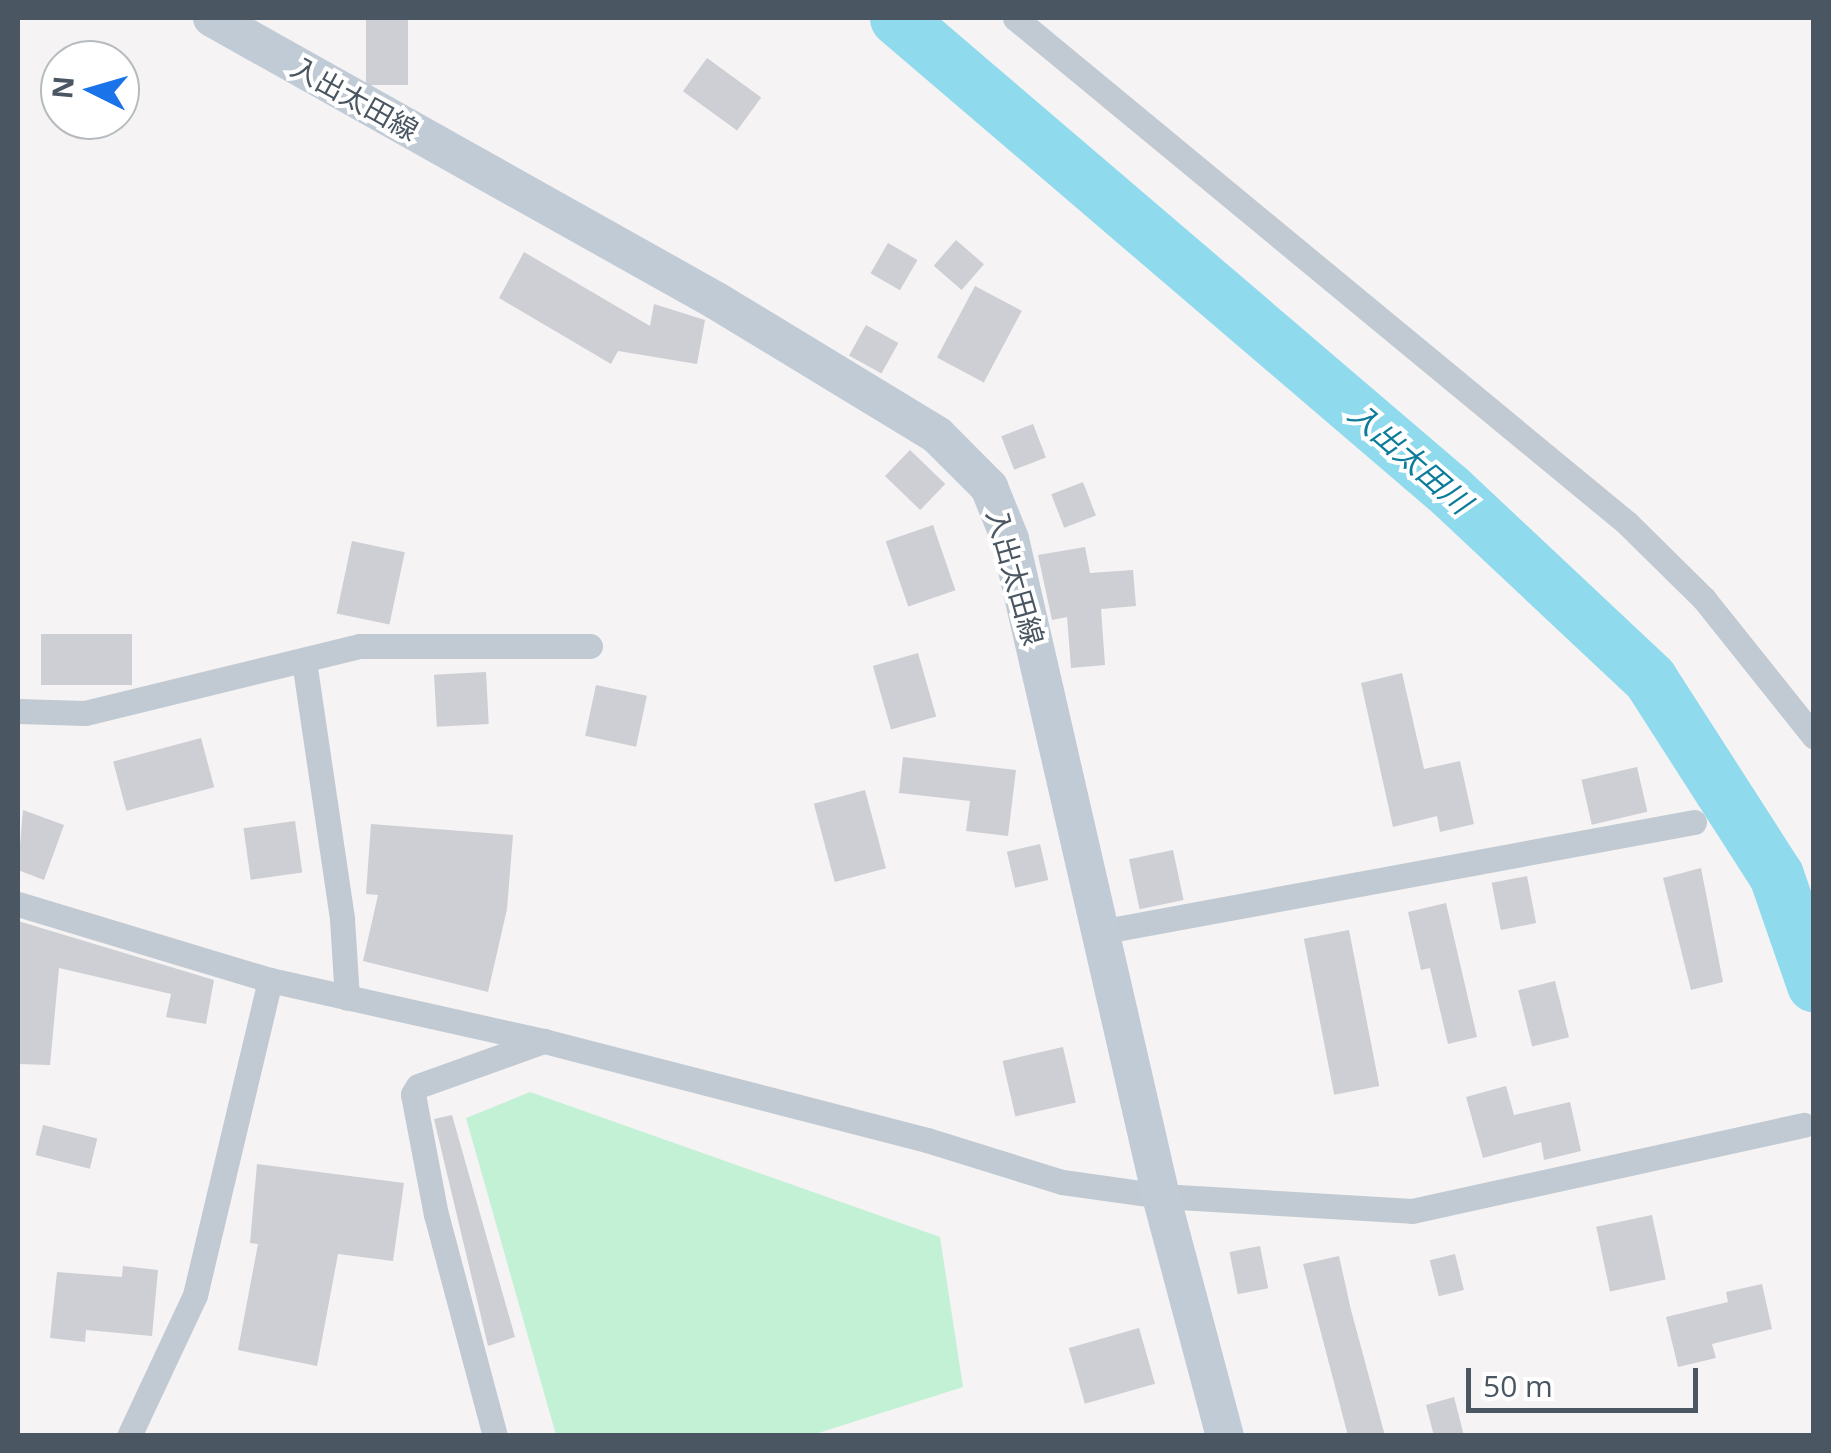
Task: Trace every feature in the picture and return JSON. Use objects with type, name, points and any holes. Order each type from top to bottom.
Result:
[{"type":"main road","name":"入出太田線","points":[[212,18],[715,300],[937,435],[989,487],[1010,539],[1105,930],[1161,1196],[1226,1436]]},
{"type":"street","points":[[1015,18],[1627,523],[1704,599],[1814,736]]},
{"type":"street","points":[[18,711],[85,714],[359,646],[590,646]]},
{"type":"street","points":[[304,661],[342,918],[348,998]]},
{"type":"street","points":[[1105,930],[1694,822]]},
{"type":"street","points":[[18,904],[270,980],[544,1040],[927,1140],[1062,1182],[1161,1196],[1412,1211],[1804,1125]]},
{"type":"street","points":[[129,1436],[195,1295],[270,980]]},
{"type":"street","points":[[495,1436],[436,1215],[413,1094],[418,1086],[544,1040]]},
{"type":"green space","points":[[530,1092],[940,1237],[963,1387],[812,1435],[556,1435],[466,1118]]},
{"type":"building","points":[[366,18],[408,18],[408,85],[366,85]]},
{"type":"building","points":[[707,58],[761,97],[737,131],[683,91]]},
{"type":"building","points":[[956,240],[984,264],[962,290],[934,266]]},
{"type":"building","points":[[888,243],[917,260],[900,290],[870,273]]},
{"type":"building","points":[[524,252],[650,326],[654,304],[705,320],[697,364],[618,351],[611,364],[499,298]]},
{"type":"building","points":[[975,286],[1022,311],[984,382],[937,358]]},
{"type":"building","points":[[866,325],[898,343],[881,374],[849,356]]},
{"type":"building","points":[[1033,424],[1046,458],[1014,470],[1001,436]]},
{"type":"building","points":[[910,450],[945,484],[920,510],[885,476]]},
{"type":"building","points":[[1083,482],[1096,516],[1064,528],[1051,494]]},
{"type":"building","points":[[933,525],[955,590],[908,607],[886,541]]},
{"type":"building","points":[[352,541],[405,552],[389,625],[337,613]]},
{"type":"building","points":[[1085,547],[1090,573],[1133,570],[1136,606],[1101,609],[1105,665],[1071,668],[1067,617],[1052,620],[1038,555]]},
{"type":"building","points":[[41,634],[132,634],[132,685],[41,685]]},
{"type":"building","points":[[918,653],[936,716],[891,729],[873,666]]},
{"type":"building","points":[[486,672],[489,724],[437,727],[434,675]]},
{"type":"building","points":[[1402,673],[1424,769],[1460,761],[1474,824],[1440,832],[1437,816],[1393,827],[1361,683]]},
{"type":"building","points":[[596,685],[647,696],[636,747],[585,736]]},
{"type":"building","points":[[201,738],[214,787],[126,811],[113,762]]},
{"type":"building","points":[[903,757],[1016,770],[1008,836],[966,831],[970,801],[899,793]]},
{"type":"building","points":[[1637,767],[1647,812],[1592,825],[1581,780]]},
{"type":"building","points":[[865,790],[886,868],[835,882],[814,804]]},
{"type":"building","points":[[23,810],[64,825],[44,880],[18,870]]},
{"type":"building","points":[[295,821],[302,872],[251,880],[244,828]]},
{"type":"building","points":[[371,824],[513,835],[507,909],[488,992],[363,961],[378,895],[366,894]]},
{"type":"building","points":[[1040,844],[1048,880],[1015,888],[1007,852]]},
{"type":"building","points":[[1173,850],[1184,900],[1140,909],[1129,859]]},
{"type":"building","points":[[1701,868],[1723,982],[1691,990],[1663,878]]},
{"type":"building","points":[[1527,876],[1536,923],[1501,930],[1492,883]]},
{"type":"building","points":[[1446,903],[1477,1037],[1448,1044],[1430,968],[1421,970],[1408,912]]},
{"type":"building","points":[[18,921],[214,980],[206,1024],[166,1017],[171,994],[59,968],[50,1065],[18,1064]]},
{"type":"building","points":[[1349,930],[1379,1086],[1334,1095],[1304,939]]},
{"type":"building","points":[[1555,981],[1569,1037],[1532,1046],[1518,990]]},
{"type":"building","points":[[1063,1047],[1076,1103],[1015,1116],[1003,1061]]},
{"type":"building","points":[[1506,1086],[1514,1115],[1570,1102],[1581,1151],[1544,1160],[1541,1142],[1483,1158],[1466,1097]]},
{"type":"building","points":[[452,1115],[515,1337],[488,1346],[434,1119]]},
{"type":"building","points":[[43,1125],[97,1139],[90,1169],[36,1155]]},
{"type":"building","points":[[257,1164],[404,1183],[393,1261],[338,1254],[317,1366],[238,1350],[258,1244],[250,1243]]},
{"type":"building","points":[[1652,1215],[1666,1280],[1610,1291],[1596,1227]]},
{"type":"building","points":[[1260,1246],[1268,1288],[1238,1294],[1230,1252]]},
{"type":"building","points":[[1455,1254],[1464,1290],[1439,1296],[1430,1260]]},
{"type":"building","points":[[1339,1256],[1385,1436],[1348,1436],[1303,1264]]},
{"type":"building","points":[[123,1266],[158,1270],[152,1336],[86,1330],[85,1342],[50,1338],[57,1272],[122,1277]]},
{"type":"building","points":[[1762,1284],[1772,1329],[1712,1344],[1716,1358],[1678,1367],[1666,1317],[1728,1302],[1726,1292]]},
{"type":"building","points":[[1139,1328],[1155,1384],[1085,1404],[1069,1348]]},
{"type":"building","points":[[1454,1397],[1464,1436],[1434,1436],[1426,1405]]},
{"type":"waterway","name":"入出太田川","points":[[897,18],[1450,491],[1650,679],[1776,875],[1814,985]]},
{"type":"waterway","points":[[1803,950],[1814,937]]}]
